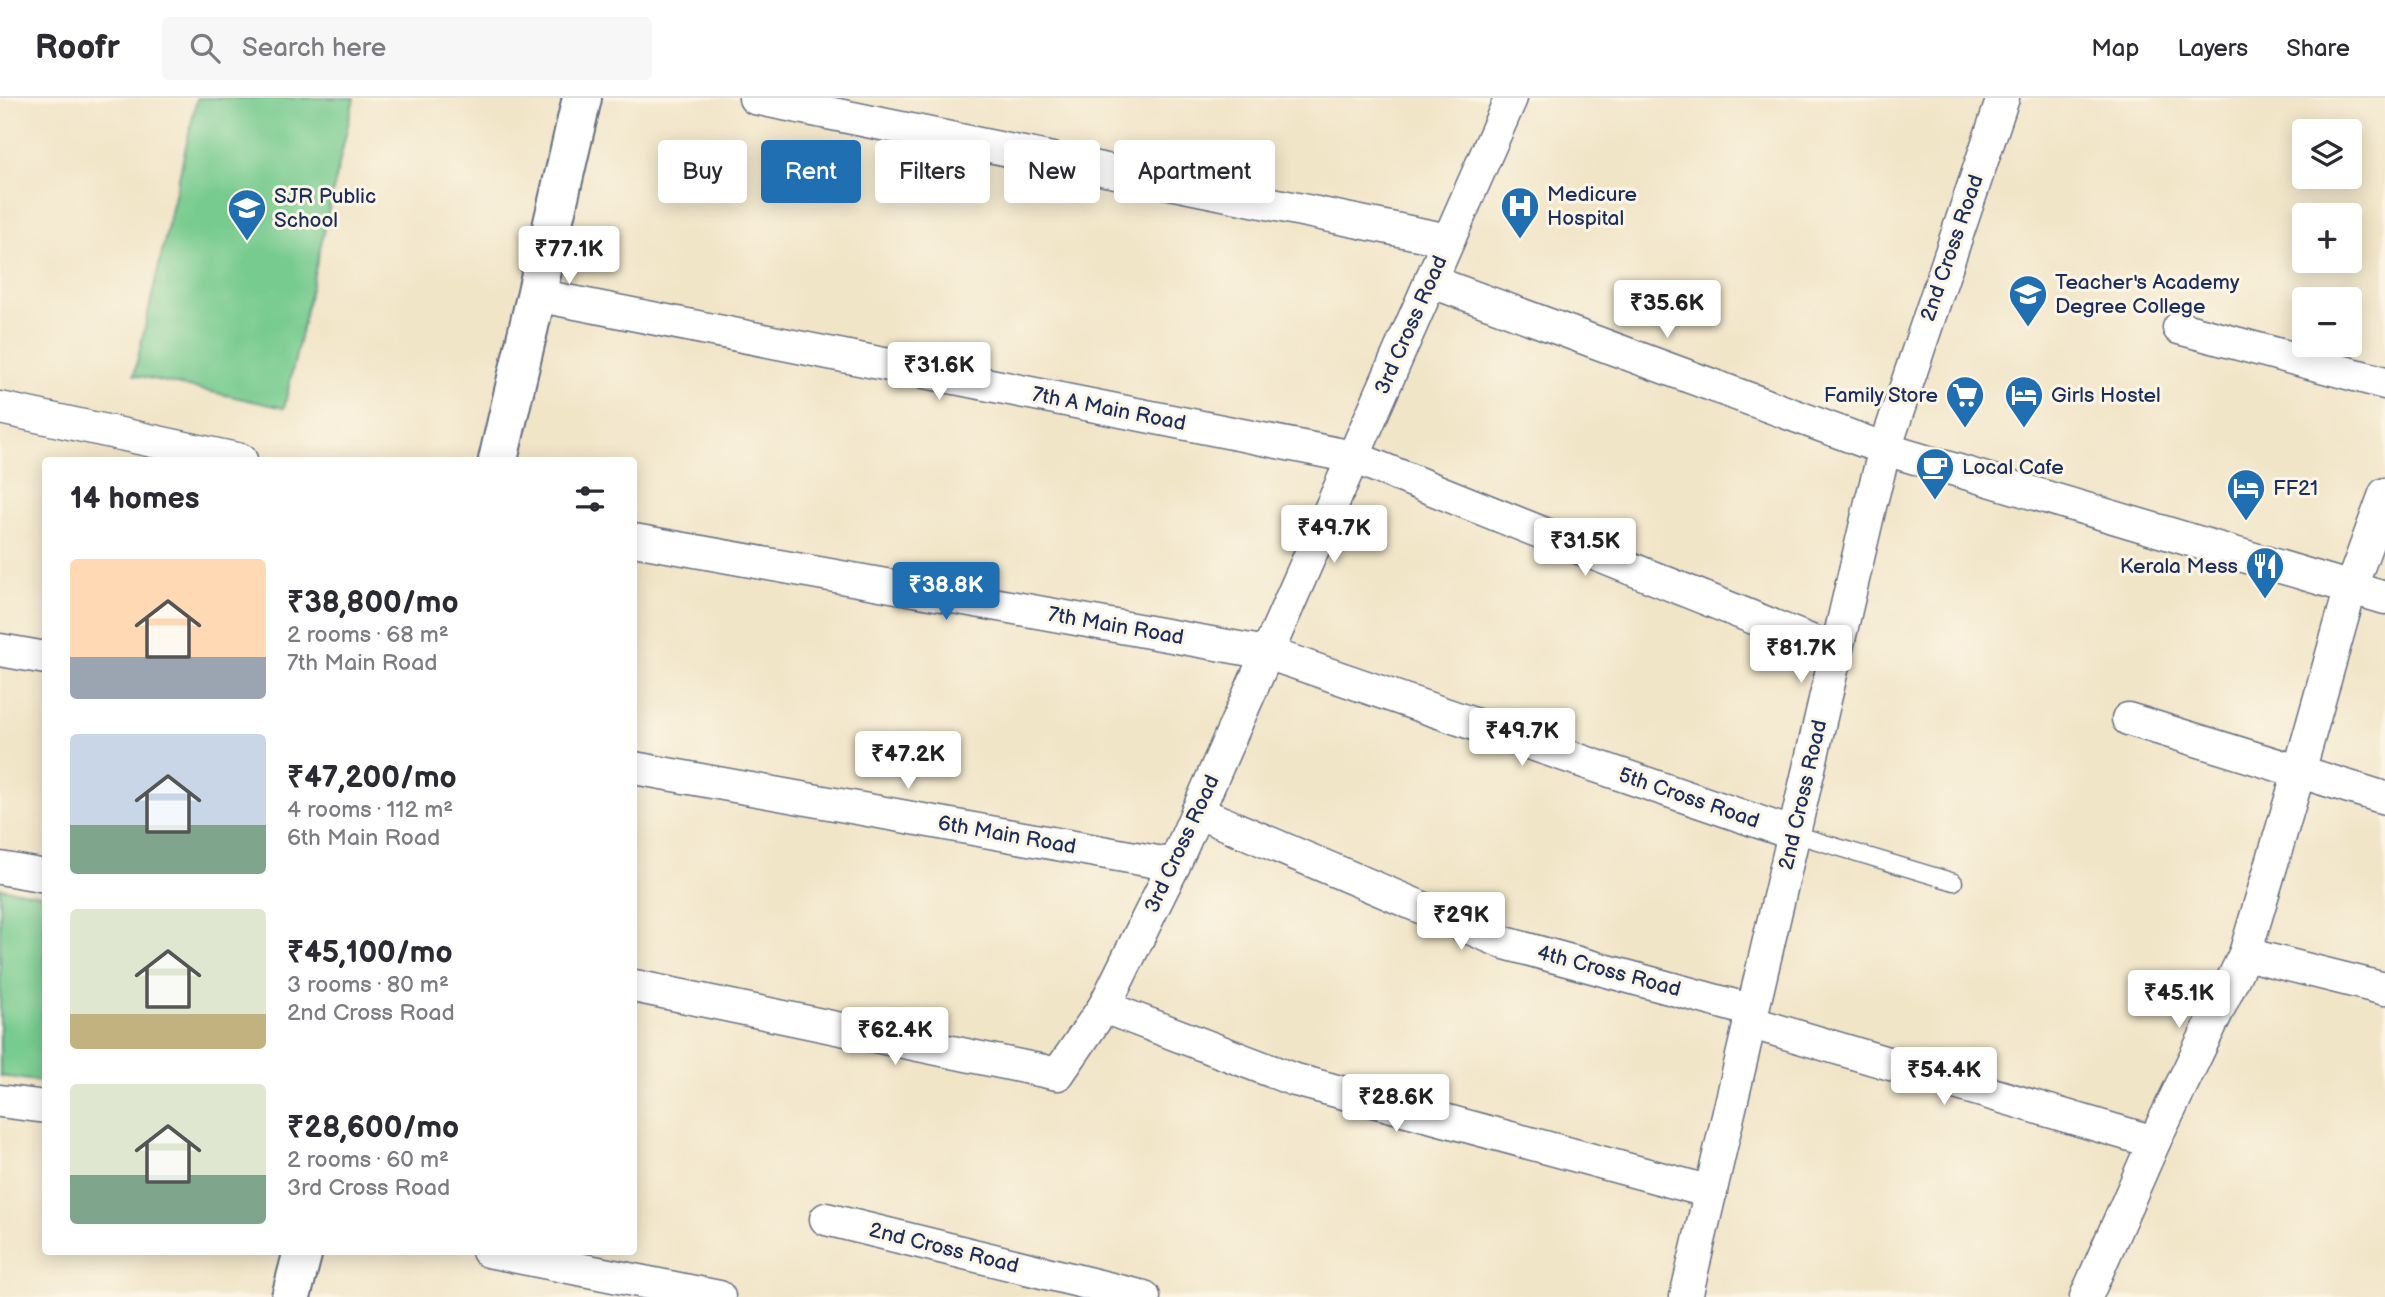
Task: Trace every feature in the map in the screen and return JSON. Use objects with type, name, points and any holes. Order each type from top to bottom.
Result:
[{"type":"street","points":[[499,457],[582,98]]},
{"type":"street","points":[[755,98],[1448,240]]},
{"type":"street","name":"3rd Cross Road","points":[[637,987],[1058,1074],[1104,1007],[1174,865],[1511,98]]},
{"type":"street","name":"2nd Cross Road","points":[[1686,1297],[1885,449],[2003,98]]},
{"type":"street","points":[[1430,281],[1885,449],[2385,598]]},
{"type":"street","name":"7th A Main Road","points":[[536,295],[1353,457],[1836,651]]},
{"type":"street","points":[[2179,328],[2385,383]]},
{"type":"street","points":[[0,408],[228,457]]},
{"type":"street","points":[[2086,1297],[2154,1142],[2245,954],[2351,587],[2385,494]]},
{"type":"street","name":"7th Main Road","points":[[637,541],[1267,653]]},
{"type":"street","points":[[0,650],[42,657]]},
{"type":"street","name":"5th Cross Road","points":[[1267,653],[1794,834]]},
{"type":"street","points":[[2128,719],[2385,798]]},
{"type":"street","name":"6th Main Road","points":[[637,769],[1174,865]]},
{"type":"street","name":"4th Cross Road","points":[[1197,812],[1505,943],[1751,1016],[2154,1142]]},
{"type":"street","points":[[0,868],[42,875]]},
{"type":"street","points":[[2245,954],[2385,989]]},
{"type":"street","points":[[1104,1007],[1292,1079],[1711,1192]]},
{"type":"street","points":[[0,1101],[42,1106]]},
{"type":"street","name":"2nd Cross Road","points":[[826,1219],[1144,1297]]},
{"type":"street","points":[[291,1297],[302,1255]]},
{"type":"street","points":[[508,1255],[719,1297]]},
{"type":"lane","points":[[1794,834],[1954,882]]},
{"type":"green space","points":[[197,98],[354,98],[284,408],[134,375]]},
{"type":"green space","points":[[0,888],[42,895],[42,1082],[0,1076]]},
{"type":"place","name":"Medicure Hospital","points":[[1520,240]]},
{"type":"place","name":"SJR Public School","points":[[247,242]]},
{"type":"place","name":"Teacher's Academy Degree College","points":[[2028,328]]},
{"type":"place","name":"Family Store","points":[[1965,429]]},
{"type":"place","name":"Girls Hostel","points":[[2024,429]]},
{"type":"place","name":"Local Cafe","points":[[1935,501]]},
{"type":"place","name":"FF21","points":[[2246,522]]},
{"type":"place","name":"Kerala Mess","points":[[2265,600]]}]
